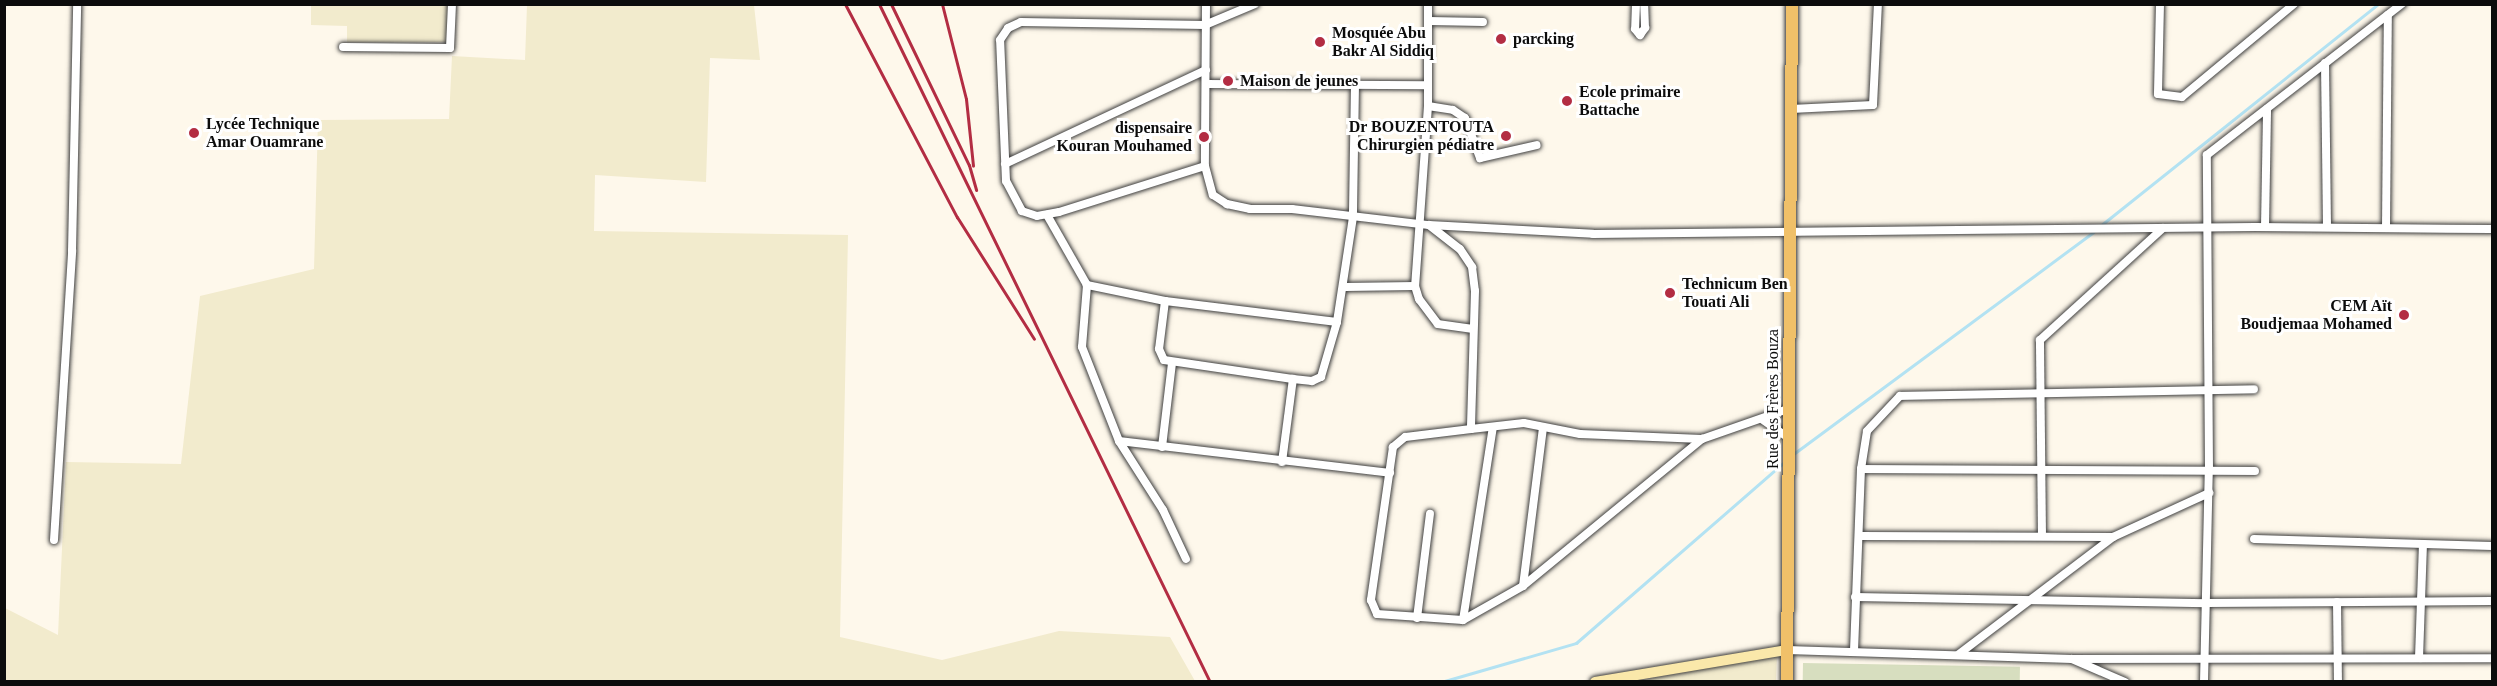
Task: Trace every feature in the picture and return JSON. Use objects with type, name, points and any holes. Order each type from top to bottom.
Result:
[{"type":"main road","name":"Rue des Frères Bouza","points":[[1787,681],[1791,408],[1792,4]]},
{"type":"main road","points":[[1595,681],[1787,650]]},
{"type":"street","points":[[54,540],[72,251],[77,4]]},
{"type":"street","points":[[343,47],[450,48],[452,4]]},
{"type":"street","points":[[1206,4],[1205,171],[1213,195],[1236,207],[1429,225],[1593,234],[2208,227],[2493,229]]},
{"type":"street","points":[[1205,171],[1047,215],[1031,215],[1014,203],[1006,181],[999,46],[1008,28],[1031,21],[1205,24],[1255,4]]},
{"type":"street","points":[[1428,4],[1428,106],[1415,286],[1419,299],[1438,324],[1473,329]]},
{"type":"street","points":[[1636,4],[1635,29],[1641,35],[1645,28],[1644,4]]},
{"type":"street","points":[[1791,109],[1873,105],[1878,4]]},
{"type":"street","points":[[2160,4],[2158,94],[2182,97],[2294,4]]},
{"type":"street","points":[[2204,681],[2209,493],[2207,155],[2402,4]]},
{"type":"street","points":[[2386,228],[2388,15]]},
{"type":"street","points":[[1429,21],[1483,22]]},
{"type":"street","points":[[2325,63],[2327,227]]},
{"type":"street","points":[[1005,164],[1206,70]]},
{"type":"street","points":[[1206,84],[1428,85]]},
{"type":"street","points":[[1165,301],[1159,349],[1161,358],[1172,363],[1293,379],[1312,381],[1321,377],[1345,287],[1353,217],[1355,84]]},
{"type":"street","points":[[1428,106],[1453,110],[1465,118],[1480,158],[1537,145]]},
{"type":"street","points":[[2265,227],[2267,109]]},
{"type":"street","points":[[1047,215],[1087,285],[1083,357],[1119,441],[1143,484],[1163,510],[1186,559]]},
{"type":"street","points":[[1429,225],[1460,249],[1472,267],[1471,429]]},
{"type":"street","points":[[2042,536],[2040,340],[2163,228]]},
{"type":"street","points":[[1087,285],[1165,301],[1337,322]]},
{"type":"street","points":[[1345,287],[1415,286]]},
{"type":"street","points":[[1162,447],[1172,363]]},
{"type":"street","points":[[1282,462],[1293,379]]},
{"type":"street","points":[[1854,651],[1861,469],[1867,431],[1900,396],[2254,389]]},
{"type":"street","points":[[1701,439],[1523,586],[1463,620],[1380,615],[1371,604],[1393,447],[1400,439],[1516,423],[1619,438],[1701,439],[1763,420],[1791,408]]},
{"type":"street","points":[[1763,420],[1790,443]]},
{"type":"street","points":[[1463,620],[1493,427]]},
{"type":"street","points":[[1523,586],[1543,428]]},
{"type":"street","points":[[1119,441],[1390,473]]},
{"type":"street","points":[[1861,469],[2209,468],[2255,471]]},
{"type":"street","points":[[1959,654],[2113,537],[2209,493]]},
{"type":"street","points":[[1418,618],[1430,514]]},
{"type":"street","points":[[1860,536],[2113,537]]},
{"type":"street","points":[[2254,539],[2493,546]]},
{"type":"street","points":[[2419,658],[2423,544]]},
{"type":"street","points":[[1855,597],[2028,602],[2493,602]]},
{"type":"street","points":[[2337,602],[2338,681]]},
{"type":"street","points":[[1787,650],[2072,659],[2204,656],[2493,658]]},
{"type":"street","points":[[2072,659],[2126,681]]},
{"type":"shaded area","points":[[311,5],[455,5],[453,42],[347,42],[347,26],[311,25]]},
{"type":"shaded area","points":[[527,5],[754,5],[760,60],[710,58],[706,182],[595,175],[594,231],[848,235],[840,637],[942,660],[1059,631],[1170,637],[1195,681],[5,681],[5,608],[58,635],[66,462],[181,464],[200,296],[314,269],[318,120],[449,119],[452,56],[525,60]]},
{"type":"shaded area","points":[[1777,654],[1776,681],[1639,681]]},
{"type":"green space","points":[[1803,663],[2020,667],[2020,682],[1803,681]]},
{"type":"waterway","points":[[2100,226],[2378,4]]},
{"type":"waterway","points":[[1792,455],[2093,232]]},
{"type":"waterway","points":[[1441,682],[1576,643],[1785,461]]},
{"type":"railway","points":[[845,4],[957,217],[1034,339]]},
{"type":"railway","points":[[879,4],[1210,682]]},
{"type":"railway","points":[[891,4],[969,165],[976,190]]},
{"type":"railway","points":[[942,4],[966,99],[973,166]]},
{"type":"place","name":"parcking","points":[[1501,39]]},
{"type":"place","name":"Mosquée Abu Bakr Al Siddiq","points":[[1320,42]]},
{"type":"place","name":"Maison de jeunes","points":[[1228,81]]},
{"type":"place","name":"Ecole primaire Battache","points":[[1567,101]]},
{"type":"place","name":"Lycée Technique Amar Ouamrane","points":[[194,133]]},
{"type":"place","name":"Dr BOUZENTOUTA Chirurgien pédiatre","points":[[1506,136]]},
{"type":"place","name":"dispensaire Kouran Mouhamed","points":[[1204,137]]},
{"type":"place","name":"Technicum Ben Touati Ali","points":[[1670,293]]},
{"type":"place","name":"CEM Aït Boudjemaa Mohamed","points":[[2404,315]]}]
